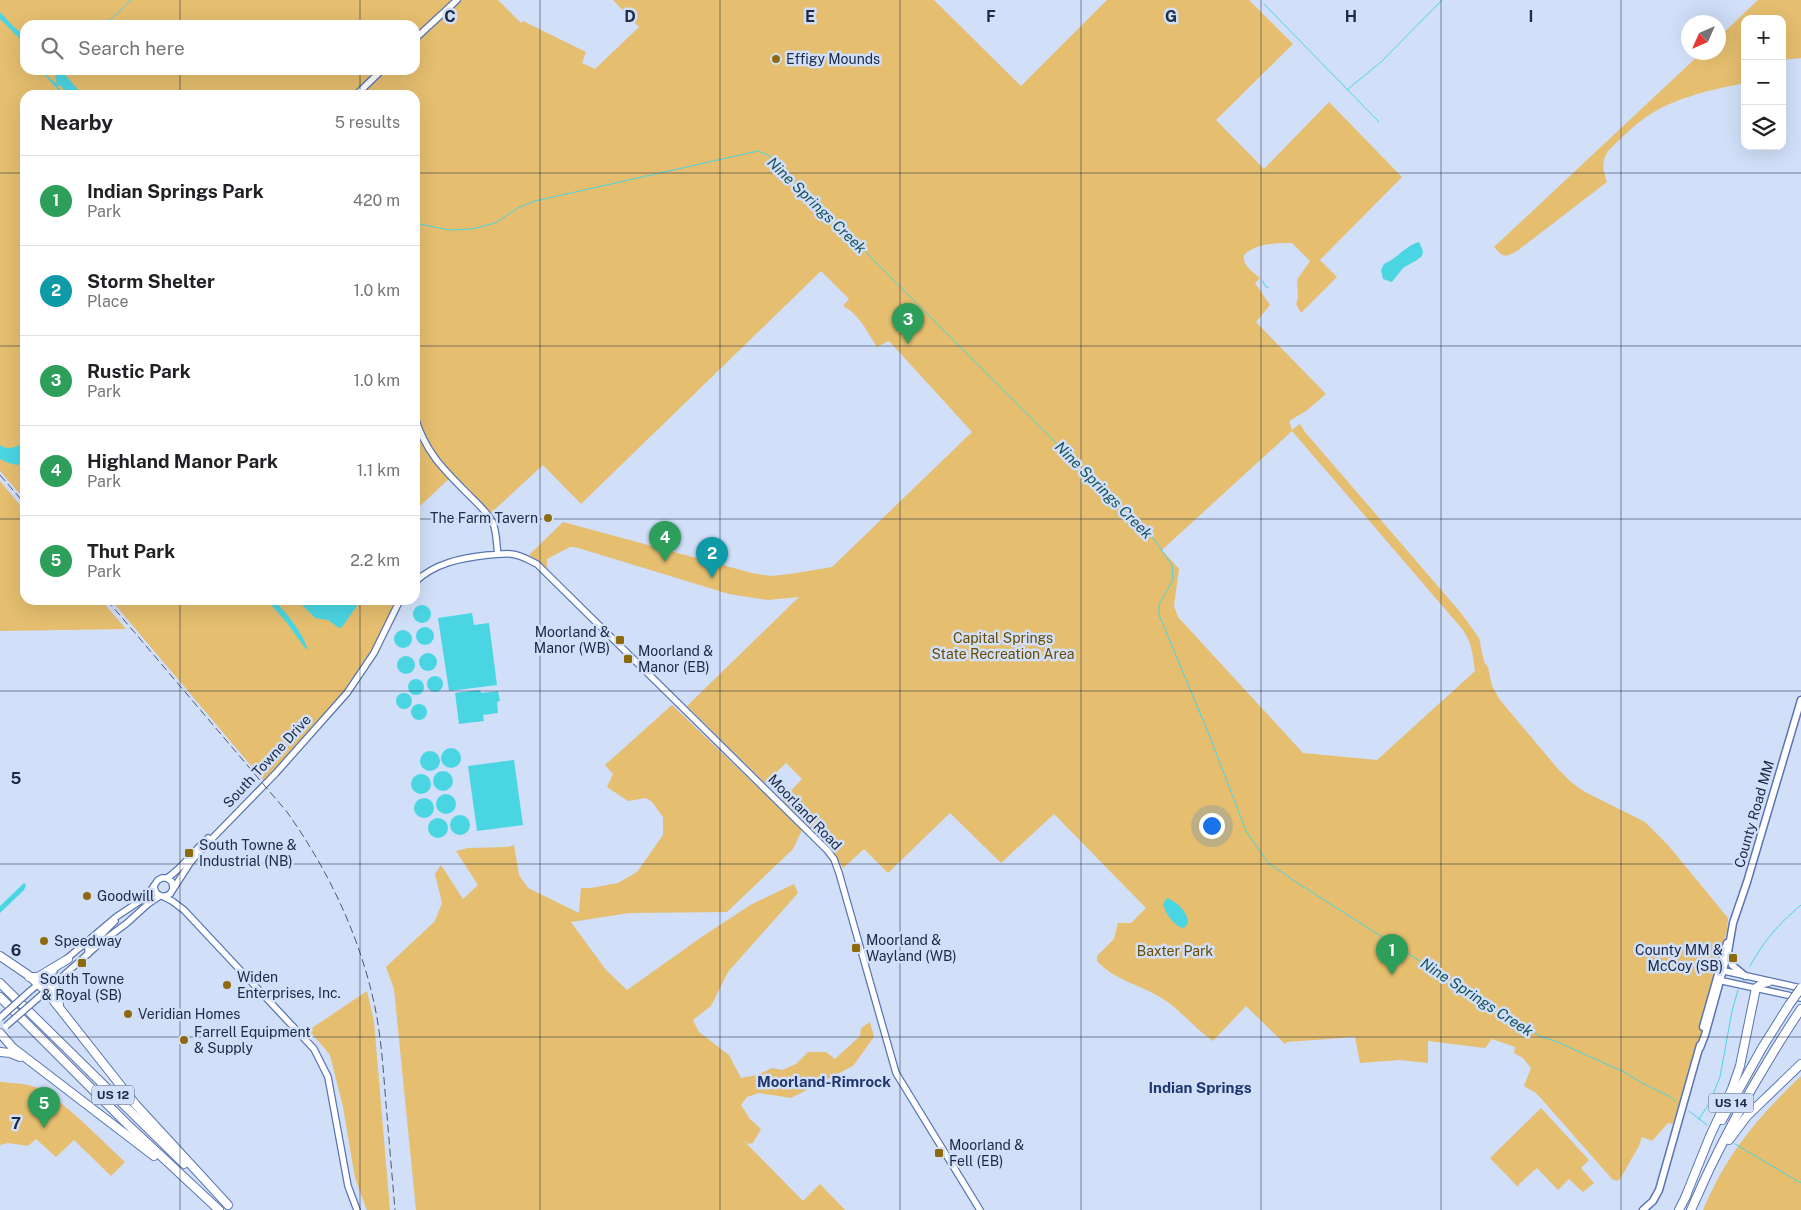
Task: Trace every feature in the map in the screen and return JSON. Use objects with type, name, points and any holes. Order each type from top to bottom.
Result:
[{"type":"highway","points":[[0,956],[46,991],[136,1105],[231,1207]]},
{"type":"highway","points":[[29,977],[34,978],[44,974],[68,958]]},
{"type":"highway","points":[[1685,1198],[1740,1066],[1756,988],[1768,982]]},
{"type":"highway","name":"US 12","points":[[0,983],[162,1144],[231,1207]]},
{"type":"highway","points":[[55,984],[56,996],[63,1012]]},
{"type":"highway","name":"US 14","points":[[1679,1210],[1729,1107],[1762,1048],[1801,988]]},
{"type":"highway","name":"US 12","points":[[0,997],[129,1126],[218,1210]]},
{"type":"highway","name":"US 14","points":[[1691,1210],[1747,1097],[1801,1009]]},
{"type":"highway","points":[[0,1032],[13,1048],[201,1194]]},
{"type":"highway","points":[[0,1052],[32,1063]]},
{"type":"highway","points":[[1696,1201],[1733,1134],[1747,1116],[1801,1064]]},
{"type":"main road","name":"County Road MM","points":[[1721,970],[1723,951],[1730,935],[1801,700]]},
{"type":"main road","name":"County Road MM","points":[[1643,1210],[1653,1201],[1659,1190],[1700,1048],[1706,1035],[1718,980],[1728,952],[1730,935]]},
{"type":"main road","points":[[1728,952],[1732,964],[1745,976]]},
{"type":"street","points":[[420,34],[457,0]]},
{"type":"street","points":[[361,90],[377,75]]},
{"type":"street","points":[[420,432],[429,451],[492,521],[495,529],[498,554],[456,559],[436,567],[420,578]]},
{"type":"street","name":"Moorland Road","points":[[498,554],[511,554],[526,558],[537,564],[812,834],[831,855],[840,873],[896,1073],[980,1210]]},
{"type":"street","name":"South Towne Drive","points":[[173,889],[190,863],[220,829],[276,773],[347,693],[365,668],[397,605]]},
{"type":"street","name":"South Towne Drive","points":[[167,878],[175,874],[200,846],[220,829]]},
{"type":"street","points":[[0,1018],[120,914],[146,897],[158,880],[167,878],[172,882],[178,900],[190,913],[193,920]]},
{"type":"street","points":[[154,886],[155,892],[178,905],[193,920],[314,1049],[328,1077],[351,1196],[357,1210]]},
{"type":"street","points":[[0,1032],[98,944],[127,923],[148,904],[170,894],[173,889]]},
{"type":"street","points":[[88,954],[88,948],[108,930],[120,914]]},
{"type":"street","points":[[1721,970],[1801,988]]},
{"type":"street","points":[[1718,980],[1801,998]]},
{"type":"green space","points":[[0,0],[453,0],[420,30],[420,20],[20,20],[20,75],[373,75],[358,90],[20,90],[20,494],[0,471]]},
{"type":"green space","name":"Capital Springs State Recreation Area","points":[[461,0],[498,0],[521,23],[523,21],[586,52],[582,63],[595,69],[639,27],[613,0],[934,0],[1021,86],[1107,0],[1249,0],[1293,44],[1216,120],[1264,169],[1329,102],[1402,177],[1320,260],[1337,277],[1301,313],[1296,304],[1298,298],[1297,280],[1310,261],[1292,243],[1260,246],[1244,255],[1246,265],[1260,278],[1255,283],[1270,305],[1256,322],[1326,394],[1306,411],[1289,421],[1292,430],[1300,424],[1461,613],[1479,638],[1492,686],[1500,700],[1558,769],[1585,792],[1645,822],[1668,845],[1728,918],[1727,930],[1701,1034],[1673,1124],[1668,1123],[1652,1141],[1642,1137],[1639,1146],[1617,1181],[1612,1179],[1536,1093],[1524,1086],[1531,1068],[1523,1058],[1514,1053],[1515,1047],[1492,1039],[1485,1048],[1428,1041],[1428,1063],[1400,1060],[1360,1063],[1355,1037],[1287,1042],[1285,1044],[1246,1006],[1213,1041],[1163,999],[1120,978],[1097,961],[1097,956],[1114,939],[1118,923],[1131,923],[1146,908],[1054,814],[1001,863],[950,813],[888,873],[864,849],[843,868],[832,849],[782,800],[802,779],[786,763],[765,783],[687,706],[799,597],[768,600],[729,594],[575,547],[570,547],[547,559],[547,568],[529,555],[563,522],[752,573],[771,576],[832,567],[972,432],[889,341],[877,347],[867,330],[854,314],[843,306],[849,299],[821,271],[581,504],[543,465],[491,513],[453,475],[420,506],[420,90],[364,90],[381,75],[420,75],[420,38]],"holes":[[[1292,431],[1466,635],[1473,655],[1475,671],[1377,760],[1303,753],[1178,617],[1174,606],[1179,569],[1162,550]]]},
{"type":"green space","points":[[1758,0],[1801,0],[1801,58],[1786,60],[1786,15],[1742,15]]},
{"type":"green space","points":[[1741,16],[1741,84],[1681,99],[1646,117],[1608,151],[1603,166],[1607,182],[1517,251],[1509,255],[1502,255],[1494,247],[1694,60],[1726,60],[1726,30]]},
{"type":"green space","points":[[0,481],[20,505],[20,605],[105,605],[126,629],[0,631]]},
{"type":"green space","points":[[115,605],[394,605],[371,654],[350,685],[264,781]]},
{"type":"green space","points":[[672,705],[802,830],[793,849],[727,912],[629,913],[571,922],[606,970],[627,990],[752,904],[794,884],[798,893],[728,972],[711,1006],[693,1020],[699,1032],[729,1055],[741,1078],[757,1075],[772,1068],[782,1070],[796,1064],[808,1052],[826,1052],[835,1059],[860,1036],[861,1028],[870,1022],[874,1037],[853,1066],[791,1098],[759,1093],[747,1097],[741,1105],[750,1119],[761,1129],[753,1143],[748,1144],[742,1139],[803,1201],[820,1184],[845,1210],[416,1210],[394,989],[386,967],[435,921],[442,903],[435,874],[441,865],[463,899],[478,885],[456,851],[468,848],[508,847],[514,845],[519,875],[528,888],[579,913],[581,888],[618,883],[637,872],[663,835],[663,817],[652,802],[646,798],[628,801],[607,787],[613,774],[605,765]]},
{"type":"green space","points":[[367,991],[374,1022],[390,1210],[367,1210],[366,1208],[355,1178],[343,1107],[330,1055],[309,1030]]},
{"type":"green space","points":[[1801,1076],[1801,1210],[1703,1210],[1722,1171],[1744,1137]]},
{"type":"green space","points":[[0,1082],[18,1083],[35,1087],[57,1100],[125,1162],[111,1176],[74,1140],[56,1157],[36,1139],[28,1146],[8,1143],[0,1145]]},
{"type":"green space","points":[[1541,1108],[1589,1160],[1581,1168],[1594,1183],[1583,1192],[1569,1179],[1558,1190],[1537,1168],[1518,1187],[1490,1158]]},
{"type":"water","points":[[0,12],[20,32],[20,39],[0,19]]},
{"type":"water","points":[[45,75],[57,84],[55,75],[65,75],[78,90],[64,90],[59,84],[58,87],[61,90],[58,90]]},
{"type":"water","points":[[1419,242],[1423,251],[1422,256],[1403,268],[1392,282],[1383,279],[1381,270],[1384,264]]},
{"type":"water","points":[[0,445],[12,448],[19,445],[20,464],[15,465],[0,459]]},
{"type":"water","points":[[271,605],[278,605],[289,617],[302,636],[308,650],[305,648]]},
{"type":"water","points":[[302,605],[357,605],[342,627],[339,628],[328,620],[315,618]]},
{"type":"water","points":[[422,605],[428,608],[431,614],[428,620],[422,623],[416,620],[413,614],[416,608]]},
{"type":"water","points":[[472,613],[474,625],[489,623],[497,685],[449,691],[438,618]]},
{"type":"water","points":[[425,627],[431,630],[434,636],[431,642],[425,645],[419,642],[416,636],[419,630]]},
{"type":"water","points":[[403,630],[409,633],[412,639],[409,645],[403,648],[397,645],[394,639],[397,633]]},
{"type":"water","points":[[428,653],[434,656],[437,662],[434,668],[428,671],[422,668],[419,662],[422,656]]},
{"type":"water","points":[[406,656],[412,659],[415,665],[412,671],[406,674],[400,671],[397,665],[400,659]]},
{"type":"water","points":[[435,676],[443,684],[435,692],[427,684]]},
{"type":"water","points":[[416,679],[424,687],[416,695],[408,687]]},
{"type":"water","points":[[479,690],[482,693],[498,691],[500,701],[497,702],[498,713],[483,715],[484,721],[459,724],[455,693]]},
{"type":"water","points":[[404,693],[412,701],[404,709],[396,701]]},
{"type":"water","points":[[419,704],[427,712],[419,720],[411,712]]},
{"type":"water","points":[[451,748],[458,751],[461,758],[458,765],[451,768],[444,765],[441,758],[444,751]]},
{"type":"water","points":[[430,751],[437,754],[440,761],[437,768],[430,771],[423,768],[420,761],[423,754]]},
{"type":"water","points":[[514,760],[523,825],[477,831],[468,766]]},
{"type":"water","points":[[443,771],[450,774],[453,781],[450,788],[443,791],[436,788],[433,781],[436,774]]},
{"type":"water","points":[[421,774],[428,777],[431,784],[428,791],[421,794],[414,791],[411,784],[414,777]]},
{"type":"water","points":[[446,794],[453,797],[456,804],[453,811],[446,814],[439,811],[436,804],[439,797]]},
{"type":"water","points":[[424,798],[431,801],[434,808],[431,815],[424,818],[417,815],[414,808],[417,801]]},
{"type":"water","points":[[460,815],[467,818],[470,825],[467,832],[460,835],[453,832],[450,825],[453,818]]},
{"type":"water","points":[[438,818],[445,821],[448,828],[445,835],[438,838],[431,835],[428,828],[431,821]]},
{"type":"water","points":[[24,883],[26,885],[24,890],[0,913],[0,906]]},
{"type":"water","points":[[1167,898],[1178,904],[1184,911],[1188,923],[1185,927],[1179,926],[1168,914],[1163,904]]},
{"type":"waterway","points":[[110,20],[131,0]]},
{"type":"waterway","points":[[1348,89],[1381,62],[1442,0]]},
{"type":"waterway","points":[[1264,4],[1379,122]]},
{"type":"waterway","name":"Nine Springs Creek","points":[[420,224],[449,230],[472,229],[495,223],[518,208],[535,201],[758,151],[770,156],[1104,491],[1131,517],[1146,528],[1172,565],[1173,580],[1159,606],[1159,615],[1210,737],[1246,831],[1268,863],[1511,1019],[1524,1024],[1539,1036],[1555,1041],[1624,1072],[1669,1096],[1676,1102]]},
{"type":"waterway","points":[[1263,281],[1265,286],[1269,288]]},
{"type":"waterway","points":[[1750,966],[1772,933],[1801,905]]},
{"type":"waterway","points":[[1699,1119],[1710,1102],[1720,1077],[1732,1011],[1738,990]]},
{"type":"waterway","points":[[1689,1111],[1707,1125]]},
{"type":"waterway","name":"Nine Springs Creek","points":[[1735,1144],[1801,1183]]},
{"type":"railway","points":[[0,475],[20,498]]},
{"type":"railway","points":[[111,605],[287,812],[327,876],[338,899],[365,969],[378,1021],[395,1210]]},
{"type":"place","name":"Effigy Mounds","points":[[776,59]]},
{"type":"place","name":"Rustic Park","points":[[908,344]]},
{"type":"place","name":"The Farm Tavern","points":[[548,518]]},
{"type":"place","name":"Highland Manor Park","points":[[665,562]]},
{"type":"place","name":"Storm Shelter","points":[[712,578]]},
{"type":"place","name":"Moorland & Manor (WB)","points":[[620,640]]},
{"type":"place","name":"Moorland & Manor (EB)","points":[[628,659]]},
{"type":"place","name":"South Towne & Industrial (NB)","points":[[189,853]]},
{"type":"place","name":"Goodwill","points":[[87,896]]},
{"type":"place","name":"Speedway","points":[[44,941]]},
{"type":"place","name":"Moorland & Wayland (WB)","points":[[856,948]]},
{"type":"place","name":"County MM & McCoy (SB)","points":[[1733,958]]},
{"type":"place","name":"South Towne & Royal (SB)","points":[[82,963]]},
{"type":"place","name":"Indian Springs Park","points":[[1392,975]]},
{"type":"place","name":"Widen Enterprises, Inc.","points":[[227,985]]},
{"type":"place","name":"Veridian Homes","points":[[128,1014]]},
{"type":"place","name":"Farrell Equipment & Supply","points":[[184,1040]]},
{"type":"place","name":"Thut Park","points":[[44,1128]]},
{"type":"place","name":"Moorland & Fell (EB)","points":[[939,1153]]},
{"type":"district","name":"Moorland-Rimrock","points":[[824,1081]]},
{"type":"district","name":"Indian Springs","points":[[1200,1087]]},
{"type":"park label","name":"Baxter Park","points":[[1175,951]]}]
